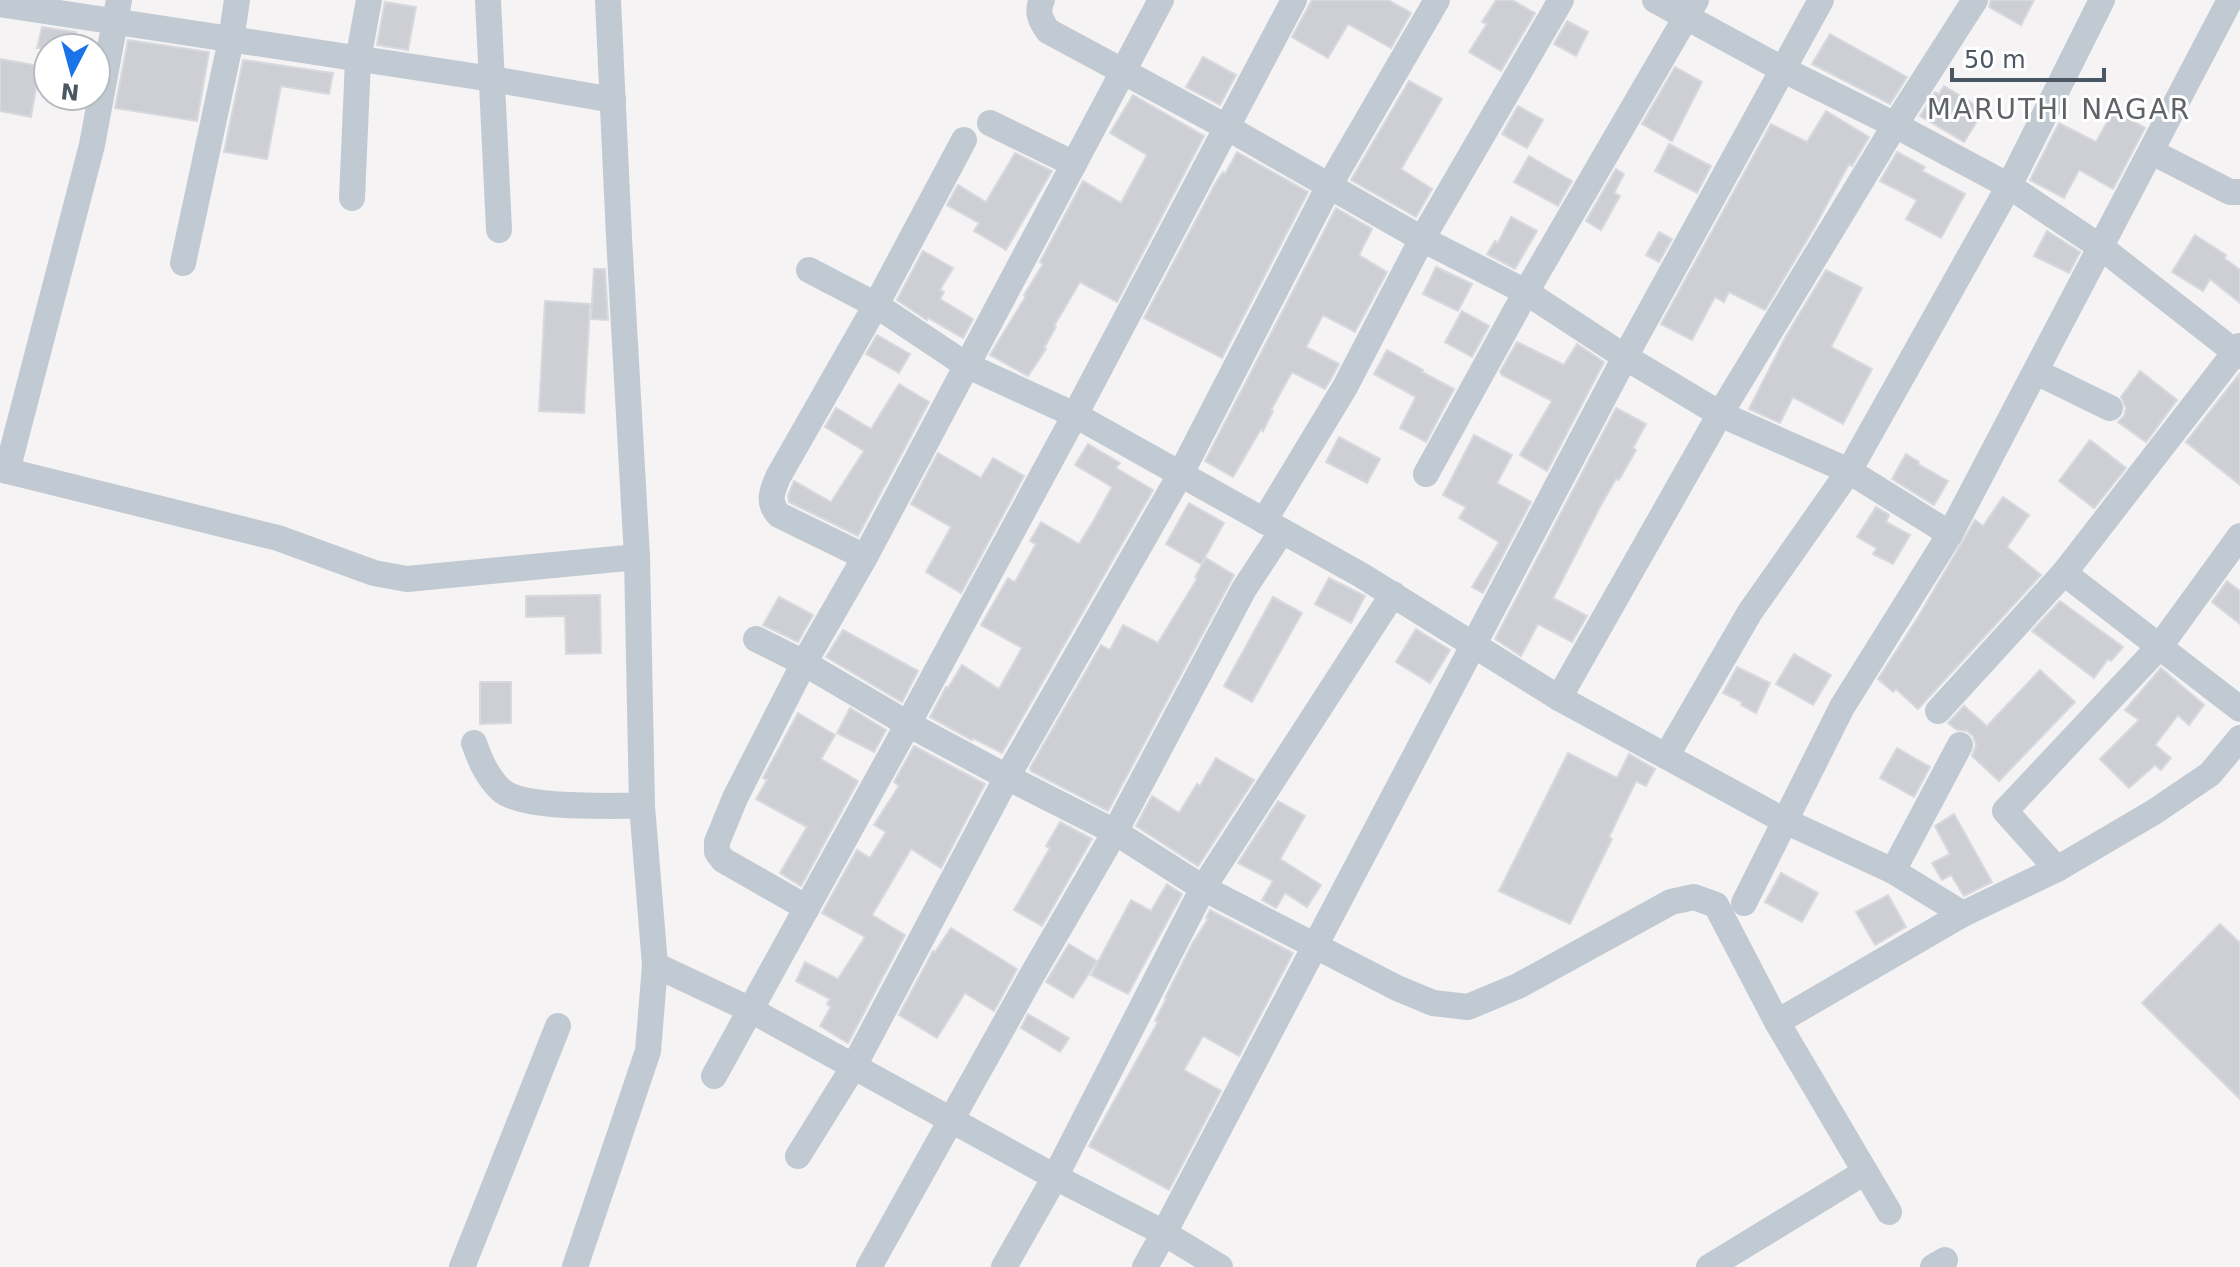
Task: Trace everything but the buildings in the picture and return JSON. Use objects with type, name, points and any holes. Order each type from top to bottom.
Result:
[{"type":"street","points":[[183,263],[237,0]]},
{"type":"street","points":[[352,198],[358,60],[369,0]]},
{"type":"street","points":[[488,0],[499,230]]},
{"type":"street","points":[[575,1267],[648,1051],[655,965],[642,806],[637,557],[608,0]]},
{"type":"street","points":[[1042,0],[1040,19],[1048,31],[1228,128],[1422,239],[1526,292],[1720,414],[1849,471],[1950,534]]},
{"type":"street","points":[[807,908],[723,860],[717,852],[717,842],[735,798],[804,663],[865,557],[1161,0]]},
{"type":"street","points":[[714,1076],[1075,415],[1294,0]]},
{"type":"street","points":[[798,1156],[854,1066],[1007,777],[1180,475],[1329,186],[1437,0]]},
{"type":"street","points":[[869,1267],[1115,832],[1244,589],[1273,526],[1422,239],[1561,0]]},
{"type":"street","points":[[1655,0],[1690,8],[1782,69],[2009,186],[2102,248],[2239,351],[2064,573],[1938,711]]},
{"type":"street","points":[[1145,1267],[1625,357],[1821,0]]},
{"type":"street","points":[[1559,698],[1720,414],[1895,125],[1975,0]]},
{"type":"street","points":[[1667,755],[1750,612],[1849,471],[2009,186],[2102,0]]},
{"type":"street","points":[[1744,903],[1842,707],[1950,534],[2230,0]]},
{"type":"street","points":[[0,4],[117,12],[231,40],[613,100]]},
{"type":"street","points":[[1426,474],[1526,292],[1690,8]]},
{"type":"street","points":[[117,12],[92,145],[3,470],[278,538],[374,573],[407,579],[637,557]]},
{"type":"street","points":[[990,123],[1074,164]]},
{"type":"street","points":[[865,557],[779,515],[771,500],[778,477],[876,305],[964,140]]},
{"type":"street","points":[[2152,152],[2230,192],[2240,192]]},
{"type":"street","points":[[809,270],[876,305],[966,365],[1075,415],[1393,594],[1559,698],[1785,821],[1893,871],[1963,914]]},
{"type":"street","points":[[2036,372],[2110,408]]},
{"type":"street","points":[[2057,869],[2005,811],[2160,646],[2240,536]]},
{"type":"street","points":[[2064,573],[2240,709]]},
{"type":"street","points":[[1004,1267],[1055,1177],[1203,888],[1393,594]]},
{"type":"street","points":[[756,639],[804,663],[908,724],[1115,832],[1203,888],[1397,988],[1433,1003],[1468,1007],[1518,986],[1671,902],[1694,897],[1716,905],[1777,1022],[1889,1212]]},
{"type":"street","points":[[1777,1022],[1963,914],[2057,869],[2154,812],[2210,774],[2240,738]]},
{"type":"street","points":[[474,743],[482,767],[502,792],[517,799],[546,804],[642,806]]},
{"type":"street","points":[[1893,871],[1960,745]]},
{"type":"street","points":[[655,965],[749,1009],[951,1121],[1164,1233],[1220,1267]]},
{"type":"street","points":[[462,1267],[558,1026]]},
{"type":"street","points":[[1709,1267],[1865,1172]]},
{"type":"district","name":"MARUTHI NAGAR","points":[[2059,109]]}]
